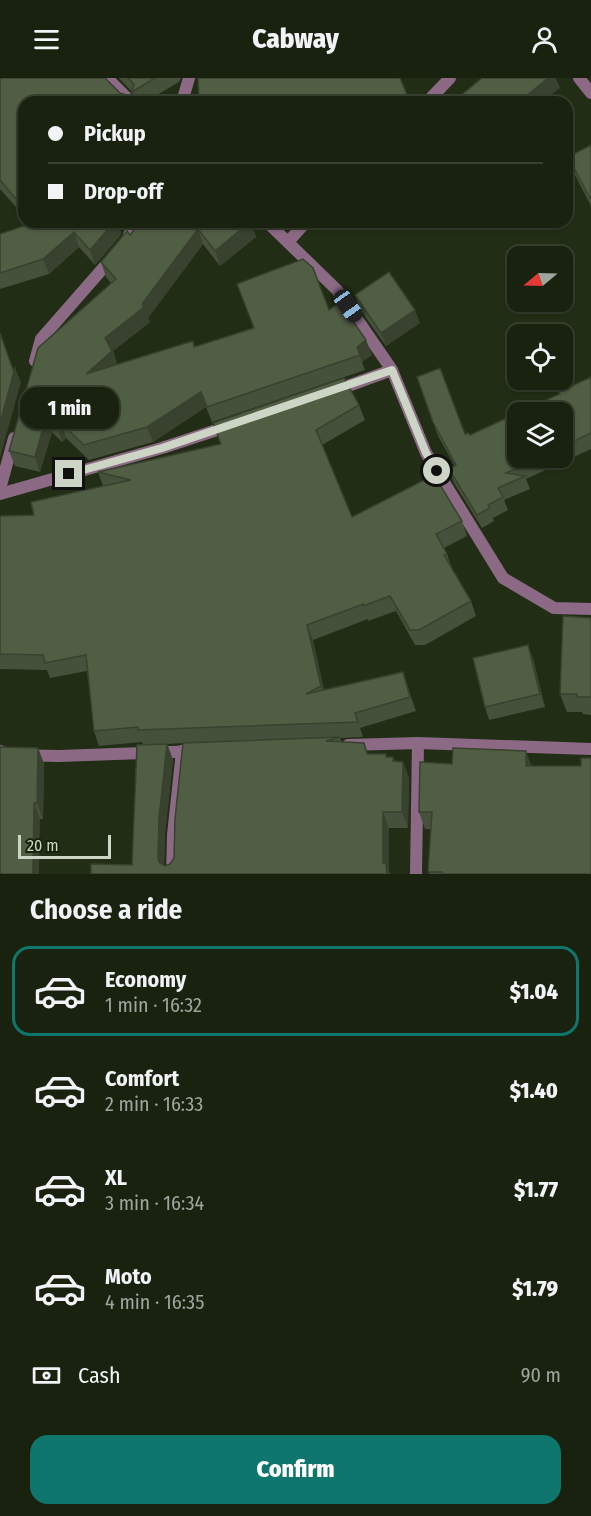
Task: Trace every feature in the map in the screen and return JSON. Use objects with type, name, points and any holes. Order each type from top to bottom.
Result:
[{"type":"street","points":[[107,78],[125,96]]},
{"type":"street","points":[[184,96],[189,78]]},
{"type":"street","points":[[433,96],[450,78]]},
{"type":"street","points":[[579,78],[591,93]]},
{"type":"street","points":[[31,374],[41,339],[126,242],[132,228]]},
{"type":"street","points":[[273,228],[337,290],[392,370],[426,453],[503,579],[554,608],[591,609]]},
{"type":"street","points":[[288,242],[301,228]]},
{"type":"street","points":[[324,394],[392,370]]},
{"type":"street","points":[[16,431],[0,491],[162,448],[239,422]]},
{"type":"street","points":[[335,746],[418,743],[591,749]]},
{"type":"street","points":[[416,874],[418,743]]},
{"type":"street","points":[[0,752],[9,755],[59,756],[217,750]]},
{"type":"street","points":[[172,874],[173,835],[182,751]]},
{"type":"building","points":[[0,78],[105,78],[120,93],[126,95],[18,96],[18,201],[0,180]]},
{"type":"building","points":[[128,78],[155,78],[132,92],[134,85]]},
{"type":"building","points":[[198,78],[400,78],[408,96],[199,96]]},
{"type":"building","points":[[482,78],[548,78],[526,96],[460,96]]},
{"type":"building","points":[[591,145],[591,200],[573,166],[573,154]]},
{"type":"building","points":[[18,228],[109,228],[90,250],[74,232],[43,259],[0,273],[0,234]]},
{"type":"building","points":[[135,228],[243,228],[215,251],[198,229],[142,304],[144,307],[105,338],[112,351],[86,374],[193,341],[194,347],[254,328],[237,284],[303,259],[313,268],[329,310],[340,302],[366,340],[357,347],[360,355],[207,407],[201,392],[147,427],[84,445],[61,423],[57,427],[46,417],[35,457],[9,451],[38,348],[116,279],[101,262],[127,231],[130,235]]},
{"type":"building","points":[[389,272],[415,310],[381,333],[355,295]]},
{"type":"building","points":[[0,333],[13,370],[15,368],[0,423]]},
{"type":"building","points":[[440,368],[465,434],[470,435],[507,418],[507,468],[517,468],[506,473],[525,476],[498,488],[503,497],[488,505],[490,508],[477,515],[449,469],[456,465],[433,422],[417,377]]},
{"type":"building","points":[[591,377],[591,433],[573,442],[573,402],[542,402],[560,394],[559,392],[563,390],[573,390],[573,385]]},
{"type":"building","points":[[344,378],[359,405],[316,430],[352,517],[434,475],[462,521],[436,534],[447,554],[444,555],[471,601],[419,630],[410,630],[390,596],[307,625],[321,686],[306,694],[403,672],[410,697],[355,713],[358,722],[138,730],[138,727],[94,731],[86,655],[45,663],[43,655],[0,654],[0,516],[34,515],[31,502],[131,480],[98,472],[221,444],[213,423]]},
{"type":"building","points":[[563,616],[591,618],[591,697],[560,694]]},
{"type":"building","points":[[528,645],[540,694],[485,707],[473,658]]},
{"type":"building","points":[[340,737],[326,741],[364,743],[367,754],[386,754],[386,757],[393,757],[393,761],[403,762],[402,812],[383,812],[383,863],[386,863],[387,874],[91,874],[91,864],[132,865],[137,745],[167,744],[159,818],[158,857],[159,862],[165,866],[170,864],[174,858],[175,819],[183,743]]},
{"type":"building","points":[[0,747],[38,748],[37,803],[34,803],[33,874],[0,874]]},
{"type":"building","points":[[453,748],[526,751],[526,766],[581,766],[581,758],[591,758],[591,874],[442,874],[442,872],[428,872],[432,812],[419,812],[420,762],[452,764]]},
{"type":"route","points":[[69,474],[162,448],[392,370],[426,453],[437,471]]}]
